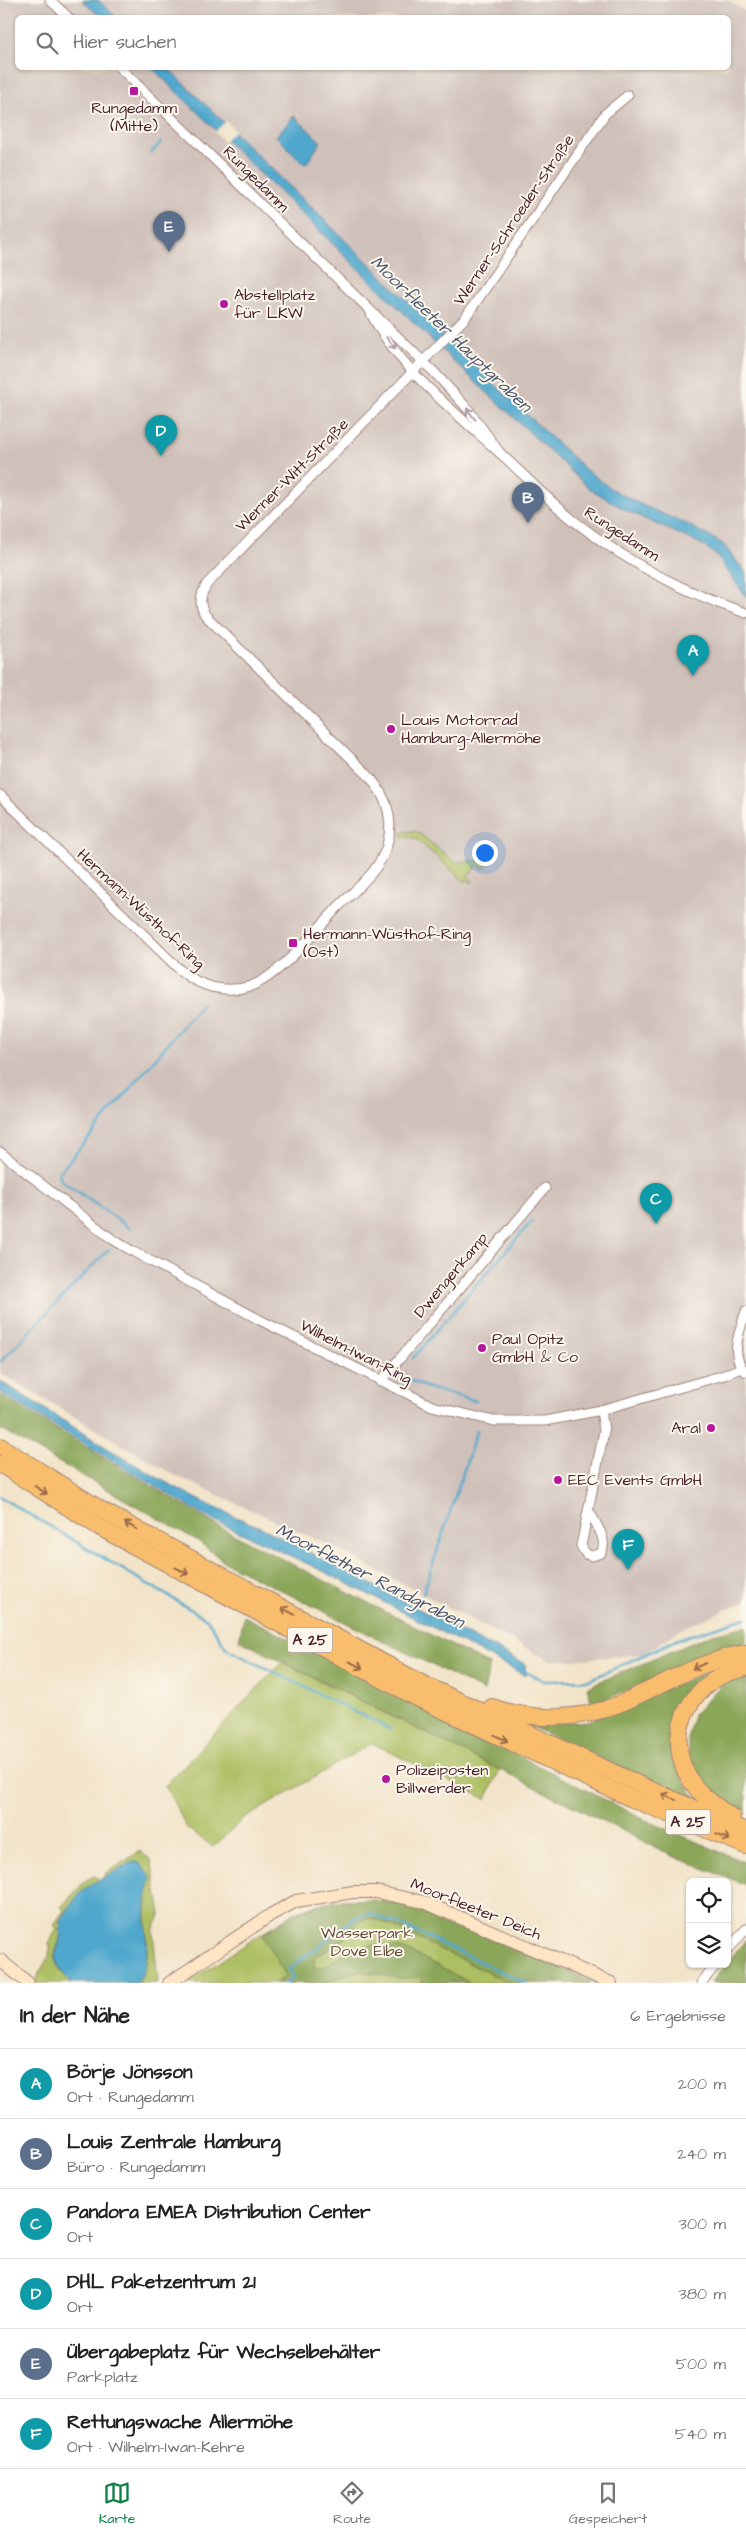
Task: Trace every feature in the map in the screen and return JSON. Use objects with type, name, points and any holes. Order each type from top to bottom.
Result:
[{"type":"highway","name":"A 25","points":[[0,1446],[105,1512],[424,1684],[636,1783],[746,1831]]},
{"type":"highway","name":"A 25","points":[[0,1464],[99,1526],[415,1697],[630,1798],[746,1846]]},
{"type":"highway","points":[[424,1684],[502,1710],[535,1716],[571,1716],[618,1704],[705,1664],[746,1653]]},
{"type":"highway","points":[[746,1668],[719,1676],[698,1691],[686,1710],[681,1726],[680,1743],[684,1766],[694,1786],[714,1804],[746,1826]]},
{"type":"street","points":[[50,0],[66,15]]},
{"type":"street","name":"Rungedamm","points":[[122,70],[370,312],[385,322],[468,409],[500,453]]},
{"type":"street","name":"Werner-Schroeder-Straße","points":[[424,362],[465,318],[605,114],[628,95]]},
{"type":"street","name":"Rungedamm","points":[[370,312],[378,328],[414,372],[469,427],[566,514],[614,549],[690,592],[746,613]]},
{"type":"street","name":"Werner-Witt-Straße","points":[[201,604],[201,597],[207,584],[424,362]]},
{"type":"street","name":"Hermann-Wüsthof-Ring","points":[[1,796],[180,970],[196,981],[220,989],[244,988],[266,979],[284,964],[377,867],[388,844],[389,812],[384,798],[372,779],[206,616],[201,604]]},
{"type":"street","name":"Wilhelm-Iwan-Ring","points":[[0,1152],[128,1248],[380,1382],[432,1406],[494,1421],[546,1421],[601,1410],[743,1370]]},
{"type":"street","name":"Dwengerkamp","points":[[380,1382],[545,1188]]},
{"type":"street","points":[[743,1370],[736,1351],[746,1311]]},
{"type":"street","points":[[589,1511],[604,1432],[601,1410]]},
{"type":"street","name":"Moorfleeter Deich","points":[[169,1983],[272,1914],[296,1901],[353,1892],[376,1892],[424,1902],[611,1983]]},
{"type":"street","points":[[731,1946],[746,1929]]},
{"type":"street","points":[[0,1960],[28,1983]]},
{"type":"street","points":[[702,1983],[714,1968]]},
{"type":"shaded area","points":[[0,0],[728,0],[746,12],[746,1601],[685,1627],[643,1654],[549,1660],[331,1546],[174,1475],[0,1373]]},
{"type":"green space","points":[[416,831],[455,862],[487,860],[490,862],[484,869],[478,865],[468,876],[473,881],[471,883],[467,879],[465,882],[415,838],[402,837],[402,832]]},
{"type":"green space","points":[[0,1395],[225,1530],[490,1665],[484,1691],[226,1563],[198,1541],[0,1429]]},
{"type":"green space","points":[[244,1616],[641,1818],[746,1863],[746,1885],[675,1857],[239,1640]]},
{"type":"green space","points":[[746,1626],[746,1647],[705,1657],[592,1705],[587,1687],[713,1634]]},
{"type":"green space","points":[[282,1662],[500,1770],[486,1799],[372,1743],[242,1820],[213,1847],[187,1828],[165,1786]]},
{"type":"green space","points":[[709,1671],[688,1689],[677,1707],[671,1722],[670,1736],[671,1750],[682,1778],[701,1804],[527,1725],[588,1721]]},
{"type":"green space","points":[[746,1679],[746,1814],[720,1802],[698,1779],[688,1756],[688,1735],[693,1715],[723,1683]]},
{"type":"green space","points":[[140,1851],[151,1860],[161,1913],[153,1931],[158,1983],[137,1983],[142,1975],[147,1957],[146,1907],[151,1876],[133,1862],[106,1877],[105,1874]]},
{"type":"green space","points":[[94,1876],[100,1880],[83,1892],[70,1905],[60,1922],[62,1933],[54,1956],[58,1968],[71,1983],[35,1983],[49,1956],[49,1943],[57,1929],[54,1925],[64,1910],[61,1907],[86,1880]]},
{"type":"green space","name":"Wasserpark Dove Elbe","points":[[342,1900],[373,1900],[415,1907],[596,1983],[187,1983],[293,1913],[315,1905]]},
{"type":"green space","name":"Wasserpark Dove Elbe","points":[[342,1900],[373,1900],[415,1907],[596,1983],[510,1983],[381,1921],[369,1918],[361,1921],[345,1939],[314,1957],[314,1966],[320,1969],[354,1949],[369,1945],[384,1945],[414,1954],[471,1983],[423,1983],[420,1976],[397,1978],[357,1972],[323,1983],[276,1983],[286,1976],[262,1935],[282,1921],[308,1908]]},
{"type":"green space","points":[[746,1939],[746,1983],[711,1983],[723,1968],[731,1968],[731,1958]]},
{"type":"water","points":[[82,0],[98,0],[114,15],[99,15]]},
{"type":"water","points":[[154,70],[170,70],[453,345],[585,469],[610,488],[644,506],[687,524],[723,544],[746,573],[746,597],[716,555],[701,544],[627,511],[590,489],[445,353]]},
{"type":"water","points":[[294,116],[321,142],[307,163],[304,164],[276,136]]},
{"type":"water","points":[[0,1381],[96,1441],[194,1497],[263,1528],[525,1664],[526,1676],[327,1573],[205,1516],[0,1393]]},
{"type":"water","points":[[133,1862],[138,1862],[151,1876],[146,1907],[147,1957],[142,1975],[137,1983],[71,1983],[57,1964],[56,1952],[60,1941],[60,1922],[71,1905],[91,1884]]},
{"type":"pier","points":[[226,121],[235,130],[224,142],[215,132]]},
{"type":"waterway","points":[[151,153],[161,142]]},
{"type":"waterway","points":[[131,1229],[61,1180],[59,1173],[202,1003]]},
{"type":"waterway","points":[[413,1358],[532,1221]]},
{"type":"waterway","points":[[0,1362],[109,1249]]},
{"type":"waterway","points":[[410,1380],[428,1388],[476,1401]]},
{"type":"waterway","points":[[423,1594],[477,1430]]},
{"type":"waterway","points":[[0,1497],[207,1619],[227,1649],[390,1729]]},
{"type":"waterway","name":"Moorflether Randgraben","points":[[522,1670],[544,1681],[589,1680],[678,1639],[746,1618]]},
{"type":"waterway","points":[[285,1983],[294,1977],[289,1969],[355,1918],[369,1913],[410,1929],[526,1983]]},
{"type":"place","name":"Rungedamm (Mitte)","points":[[134,91]]},
{"type":"place","name":"Übergabeplatz für Wechselbehälter","points":[[169,252]]},
{"type":"place","name":"Abstellplatz für LKW","points":[[224,304]]},
{"type":"place","name":"DHL Paketzentrum 21","points":[[161,456]]},
{"type":"place","name":"Louis Zentrale Hamburg","points":[[528,523]]},
{"type":"place","name":"Börje Jönsson","points":[[693,676]]},
{"type":"place","name":"Louis Motorrad Hamburg-Allermöhe","points":[[391,729]]},
{"type":"place","name":"Hermann-Wüsthof-Ring (Ost)","points":[[293,943]]},
{"type":"place","name":"Pandora EMEA Distribution Center","points":[[656,1224]]},
{"type":"place","name":"Paul Opitz GmbH & Co","points":[[482,1348]]},
{"type":"place","name":"Aral","points":[[711,1428]]},
{"type":"place","name":"EEC Events GmbH","points":[[558,1480]]},
{"type":"place","name":"Rettungswache Allermöhe","points":[[628,1570]]},
{"type":"place","name":"Polizeiposten Billwerder","points":[[386,1779]]},
{"type":"water label","name":"Moorfleeter Hauptgraben","points":[[451,334]]}]
